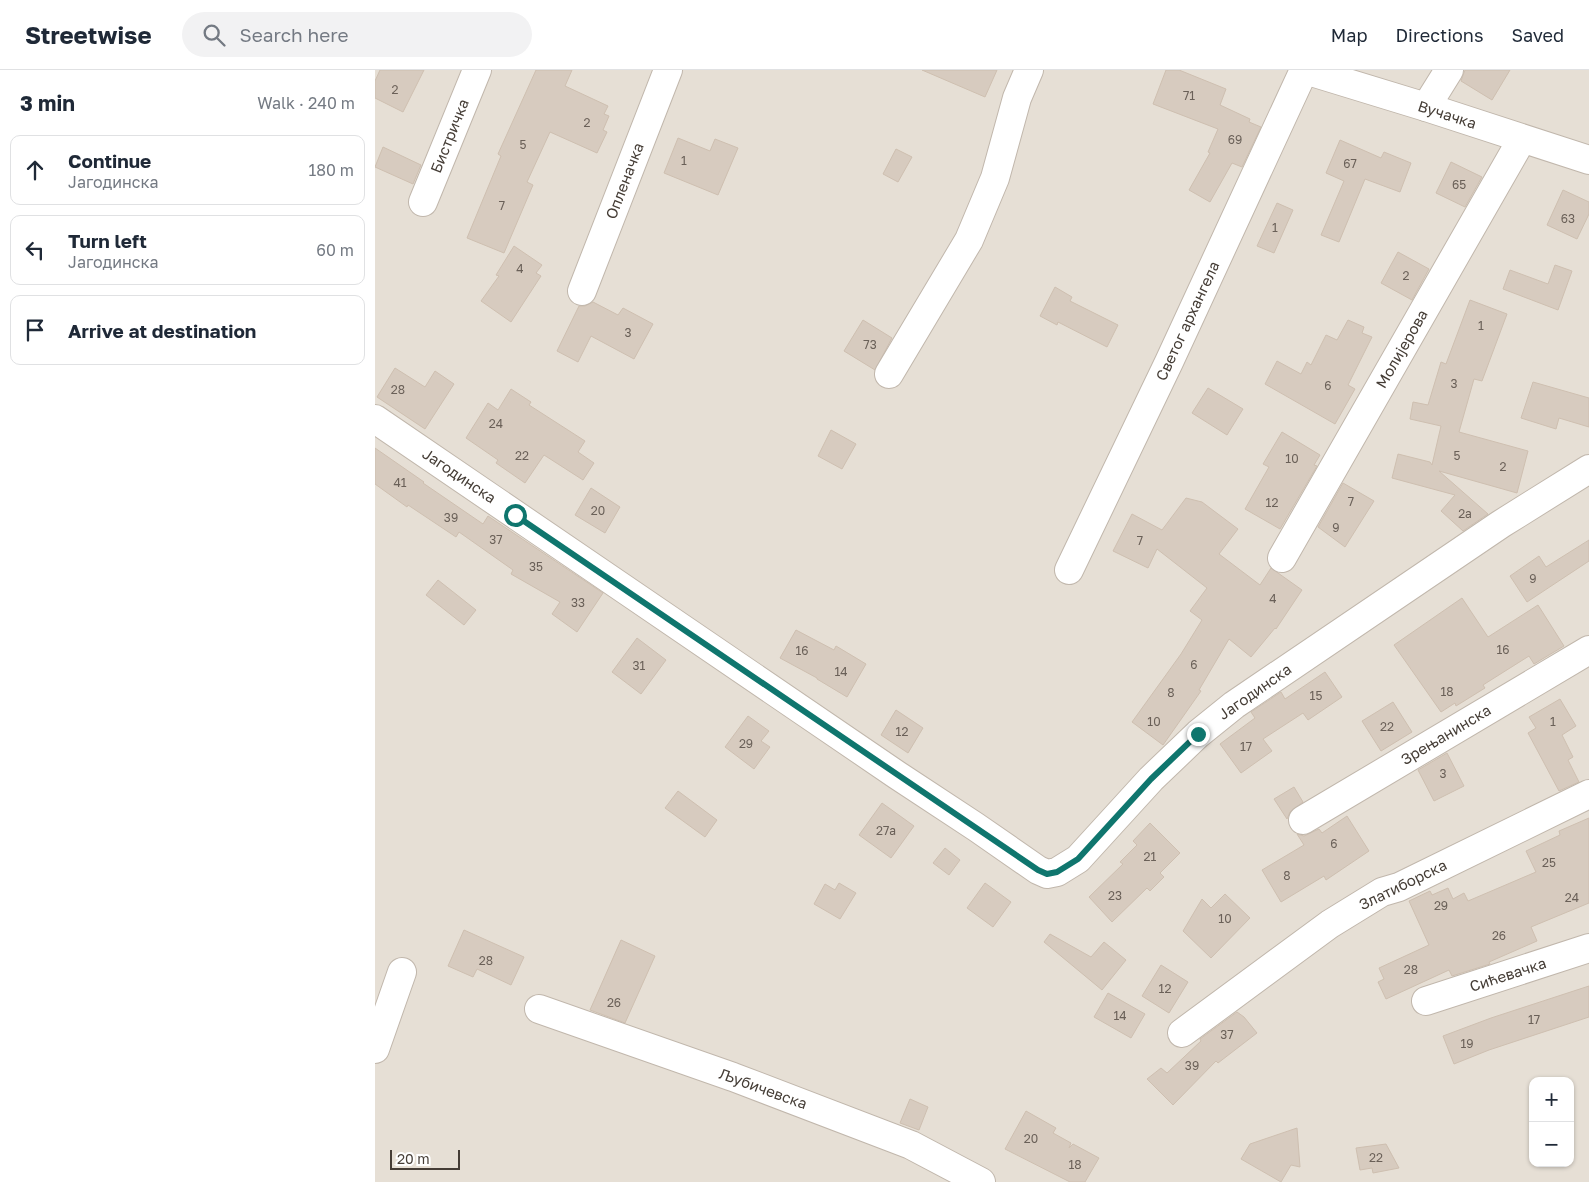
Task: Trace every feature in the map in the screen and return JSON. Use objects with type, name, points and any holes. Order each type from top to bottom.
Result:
[{"type":"street","name":"Бистричка","points":[[423,202],[477,70]]},
{"type":"street","name":"Опленачка","points":[[583,291],[668,70]]},
{"type":"street","points":[[889,374],[969,240],[995,178],[1017,98],[1029,70]]},
{"type":"street","name":"Вучачка","points":[[1305,70],[1589,160]]},
{"type":"street","name":"Светог архангела","points":[[1069,570],[1169,362],[1305,70]]},
{"type":"street","points":[[1426,107],[1449,70]]},
{"type":"street","name":"Молијерова","points":[[1282,558],[1523,139]]},
{"type":"street","name":"Јагодинска","points":[[375,420],[897,775],[1038,870],[1047,874],[1057,872],[1078,859],[1151,779],[1198,734],[1234,705],[1501,524],[1589,469]]},
{"type":"street","name":"Зрењанинска","points":[[1303,820],[1589,650]]},
{"type":"street","name":"Златиборска","points":[[1183,1032],[1329,924],[1382,892],[1399,887],[1589,794]]},
{"type":"street","name":"Сићевачка","points":[[1426,1001],[1589,948]]},
{"type":"street","points":[[375,1049],[402,972]]},
{"type":"street","name":"Љубичевска","points":[[539,1009],[733,1077],[911,1144],[981,1182]]},
{"type":"shaded area","points":[[375,70],[1589,70],[1589,1182],[375,1182]]},
{"type":"building","points":[[380,70],[424,70],[403,112],[375,98],[375,81]]},
{"type":"building","points":[[536,70],[572,70],[565,86],[608,106],[604,114],[609,116],[603,130],[607,132],[597,153],[550,132],[527,182],[533,185],[504,253],[467,238],[501,156],[498,154]]},
{"type":"building","points":[[922,70],[997,70],[985,97]]},
{"type":"building","points":[[1166,70],[1179,70],[1226,89],[1220,105],[1250,119],[1249,122],[1261,127],[1242,167],[1232,163],[1210,202],[1189,190],[1210,153],[1208,152],[1218,129],[1153,104]]},
{"type":"building","points":[[1465,70],[1510,70],[1492,100],[1461,81]]},
{"type":"building","points":[[678,138],[710,151],[715,139],[738,148],[718,195],[664,173]]},
{"type":"building","points":[[1340,140],[1381,158],[1384,152],[1411,163],[1400,192],[1365,179],[1339,242],[1321,235],[1344,181],[1326,173]]},
{"type":"building","points":[[383,147],[421,165],[413,184],[375,167]]},
{"type":"building","points":[[896,149],[912,157],[898,182],[883,174]]},
{"type":"building","points":[[1451,162],[1482,177],[1465,207],[1436,193]]},
{"type":"building","points":[[1563,190],[1589,202],[1589,214],[1577,239],[1547,225]]},
{"type":"building","points":[[1277,203],[1293,210],[1274,253],[1257,246]]},
{"type":"building","points":[[514,246],[542,265],[536,273],[541,276],[511,322],[481,301],[499,276],[496,275]]},
{"type":"building","points":[[1398,252],[1429,269],[1412,300],[1381,283]]},
{"type":"building","points":[[1555,265],[1572,271],[1558,310],[1503,289],[1510,270],[1548,284]]},
{"type":"building","points":[[1055,287],[1072,297],[1070,301],[1118,325],[1107,347],[1058,322],[1057,325],[1040,316]]},
{"type":"building","points":[[1470,300],[1507,314],[1482,381],[1474,379],[1459,432],[1528,451],[1517,493],[1439,471],[1488,514],[1463,531],[1441,511],[1455,495],[1392,478],[1398,454],[1430,462],[1432,465],[1441,426],[1410,419],[1413,402],[1428,405],[1441,362],[1446,364]]},
{"type":"building","points":[[593,302],[618,315],[623,308],[653,324],[634,359],[591,336],[578,362],[557,351],[579,306],[585,306]]},
{"type":"building","points":[[863,320],[892,338],[875,370],[844,351]]},
{"type":"building","points":[[1348,320],[1364,327],[1362,333],[1372,337],[1348,385],[1355,389],[1335,424],[1265,384],[1277,361],[1301,374],[1307,362],[1311,365],[1326,335],[1337,340]]},
{"type":"building","points":[[395,368],[425,387],[435,371],[454,384],[425,429],[377,397]]},
{"type":"building","points":[[1533,382],[1589,398],[1589,427],[1559,418],[1556,429],[1521,418]]},
{"type":"building","points":[[1208,388],[1243,409],[1227,435],[1192,413]]},
{"type":"building","points":[[511,389],[531,402],[529,405],[585,441],[578,452],[594,463],[583,480],[544,455],[525,483],[496,463],[498,460],[466,438],[488,403],[498,410]]},
{"type":"building","points":[[831,430],[856,444],[842,469],[818,456]]},
{"type":"building","points":[[1282,432],[1320,455],[1314,465],[1317,466],[1280,529],[1245,509],[1269,467],[1263,464]]},
{"type":"building","points":[[375,448],[483,524],[488,516],[603,593],[577,632],[552,614],[560,602],[511,574],[513,570],[459,532],[456,537],[408,505],[407,507],[375,484]]},
{"type":"building","points":[[1343,483],[1374,501],[1345,547],[1318,527]]},
{"type":"building","points":[[591,488],[620,507],[605,533],[575,515]]},
{"type":"building","points":[[1186,498],[1202,502],[1238,529],[1219,554],[1260,585],[1271,568],[1302,590],[1276,629],[1251,657],[1229,639],[1199,690],[1201,691],[1163,745],[1132,722],[1181,654],[1202,620],[1190,611],[1207,588],[1157,549],[1148,568],[1113,551],[1132,514],[1162,530]]},
{"type":"building","points":[[1589,540],[1589,561],[1527,602],[1510,576],[1539,556],[1546,567]]},
{"type":"building","points":[[438,580],[476,610],[464,625],[426,595]]},
{"type":"building","points":[[1462,598],[1488,637],[1538,605],[1564,646],[1534,664],[1529,656],[1483,685],[1485,688],[1456,706],[1455,703],[1441,712],[1394,645]]},
{"type":"building","points":[[796,630],[834,650],[836,646],[866,664],[847,697],[780,658]]},
{"type":"building","points":[[637,638],[666,660],[641,694],[612,672]]},
{"type":"building","points":[[1325,672],[1342,697],[1308,720],[1303,713],[1263,739],[1272,751],[1241,773],[1220,744],[1255,718],[1251,712],[1281,692],[1285,699]]},
{"type":"building","points":[[1560,699],[1576,726],[1562,735],[1573,757],[1568,760],[1579,782],[1559,791],[1528,733],[1536,728],[1529,717]]},
{"type":"building","points":[[1393,702],[1412,732],[1381,751],[1362,721]]},
{"type":"building","points":[[896,710],[923,728],[908,753],[881,735]]},
{"type":"building","points":[[748,716],[769,731],[761,741],[770,747],[754,769],[725,747]]},
{"type":"building","points":[[1447,753],[1464,786],[1434,801],[1418,770]]},
{"type":"building","points":[[1294,787],[1303,802],[1290,812],[1287,819],[1274,799]]},
{"type":"building","points":[[678,791],[717,820],[705,837],[665,808]]},
{"type":"building","points":[[882,803],[914,826],[891,858],[859,835]]},
{"type":"building","points":[[1347,816],[1369,851],[1326,880],[1324,876],[1281,902],[1262,870],[1304,845],[1297,834],[1304,836],[1319,829],[1322,833]]},
{"type":"building","points":[[1589,818],[1589,903],[1531,927],[1537,941],[1489,962],[1490,964],[1452,976],[1449,970],[1386,999],[1378,982],[1384,979],[1379,968],[1429,945],[1409,901],[1430,891],[1432,895],[1448,888],[1453,899],[1464,893],[1468,901],[1536,872],[1526,851],[1560,835],[1559,831]]},
{"type":"building","points":[[1150,823],[1180,853],[1160,873],[1164,877],[1150,891],[1147,888],[1112,922],[1089,897],[1123,864],[1120,862],[1137,845],[1133,841]]},
{"type":"building","points":[[945,848],[960,860],[949,875],[933,863]]},
{"type":"building","points":[[839,883],[856,893],[840,919],[814,904],[825,884],[835,890]]},
{"type":"building","points":[[985,883],[1011,902],[993,927],[967,908]]},
{"type":"building","points":[[1225,894],[1250,918],[1211,958],[1183,931],[1202,899],[1211,908]]},
{"type":"building","points":[[464,930],[524,957],[511,985],[477,969],[473,977],[448,966]]},
{"type":"building","points":[[1050,934],[1091,957],[1104,942],[1126,960],[1102,990],[1044,942]]},
{"type":"building","points":[[621,940],[655,956],[625,1023],[590,1010]]},
{"type":"building","points":[[1161,965],[1188,982],[1169,1013],[1142,996]]},
{"type":"building","points":[[1589,986],[1589,1017],[1489,1050],[1454,1064],[1443,1036]]},
{"type":"building","points":[[1108,993],[1145,1014],[1131,1038],[1094,1017]]},
{"type":"building","points":[[1237,1012],[1244,1017],[1257,1033],[1218,1063],[1216,1061],[1173,1105],[1147,1079],[1161,1068],[1167,1073],[1201,1041],[1200,1039]]},
{"type":"building","points":[[910,1099],[928,1107],[919,1130],[900,1123]]},
{"type":"building","points":[[1026,1111],[1056,1128],[1053,1133],[1071,1143],[1069,1148],[1073,1144],[1099,1158],[1085,1182],[1070,1182],[1005,1149]]},
{"type":"building","points":[[1297,1128],[1300,1167],[1291,1165],[1281,1182],[1241,1159],[1250,1144]]},
{"type":"building","points":[[1386,1144],[1399,1168],[1373,1173],[1372,1168],[1360,1170],[1356,1148]]},
{"type":"route","points":[[515,515],[735,666],[1038,870],[1047,874],[1057,872],[1078,859],[1151,779],[1198,734]]}]
